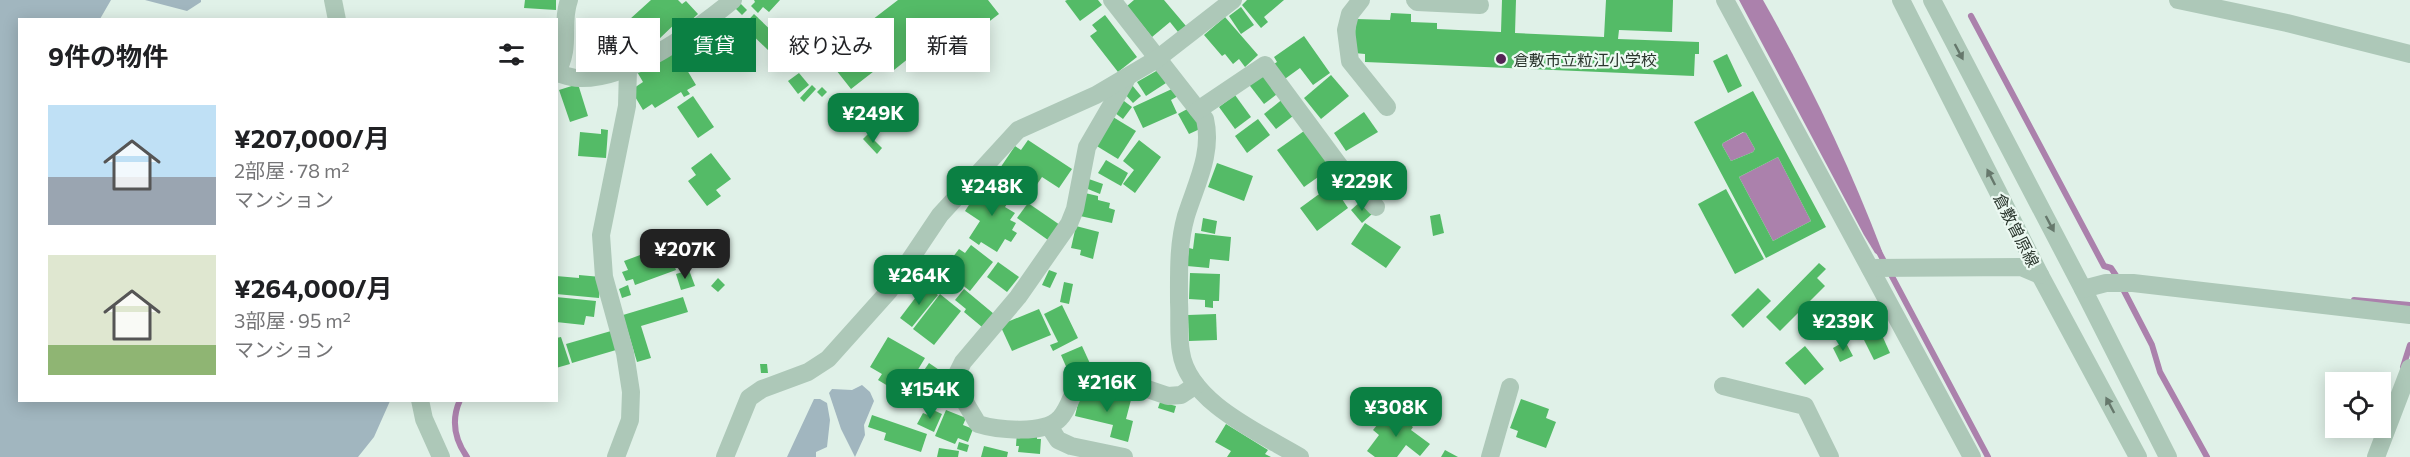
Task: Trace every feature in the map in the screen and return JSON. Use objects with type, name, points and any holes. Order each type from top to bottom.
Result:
[{"type":"street","points":[[333,0],[337,18]]},
{"type":"street","points":[[569,0],[566,8],[564,60],[561,74],[588,78],[615,72]]},
{"type":"street","points":[[660,51],[698,29],[733,0]]},
{"type":"street","points":[[1112,0],[1206,120],[1209,136],[1208,148],[1186,218],[1178,265],[1181,352],[1187,372],[1196,385],[1219,408],[1300,457]]},
{"type":"street","points":[[725,457],[749,398],[762,389],[808,372],[828,359],[888,291],[940,215],[1018,130],[1096,95],[1157,59],[1233,0]]},
{"type":"street","points":[[1361,0],[1350,14],[1346,30],[1350,61],[1387,107]]},
{"type":"street","points":[[1415,0],[1417,3],[1480,5]]},
{"type":"street","points":[[1725,0],[1880,268],[1972,457]]},
{"type":"street","name":"倉敷曽原線","points":[[1901,0],[2040,275],[2138,457]]},
{"type":"street","name":"倉敷曽原線","points":[[1932,0],[2168,457]]},
{"type":"street","points":[[2178,0],[2287,23],[2410,54]]},
{"type":"street","points":[[1198,110],[1265,64],[1347,176],[1377,207]]},
{"type":"street","points":[[616,457],[630,420],[631,392],[625,352],[604,278],[601,235],[627,105],[628,72]]},
{"type":"street","points":[[1128,76],[1087,147],[1070,224],[1018,297],[963,362],[956,376],[957,385],[978,424],[1027,430],[1049,426],[1061,417],[1078,384],[1089,380],[1118,379],[1168,396],[1181,395],[1196,385]]},
{"type":"street","points":[[1880,268],[2021,267],[2040,275]]},
{"type":"street","points":[[2083,289],[2106,283],[2133,283],[2410,315]]},
{"type":"street","points":[[2376,457],[2410,368]]},
{"type":"street","points":[[1723,386],[1805,406],[1830,457]]},
{"type":"street","points":[[1490,457],[1510,387]]},
{"type":"street","points":[[420,402],[424,419],[441,457]]},
{"type":"street","points":[[1049,426],[1058,440],[1071,446],[1124,457]]},
{"type":"shaded area","points":[[0,0],[111,0],[101,18],[18,18],[18,402],[390,402],[374,437],[358,457],[0,457]]},
{"type":"shaded area","points":[[145,0],[201,0],[201,2],[187,11]]},
{"type":"shaded area","points":[[1739,0],[1763,0],[1827,123],[1856,186],[1883,258],[1875,253],[1864,235]]},
{"type":"shaded area","points":[[1744,132],[1755,149],[1731,161],[1722,145]]},
{"type":"shaded area","points":[[1778,157],[1811,221],[1773,241],[1739,177]]},
{"type":"shaded area","points":[[862,385],[870,392],[874,401],[864,425],[865,435],[855,457],[841,429],[829,393],[832,389],[852,390]]},
{"type":"shaded area","points":[[814,399],[827,403],[830,420],[827,447],[816,452],[816,457],[787,457]]},
{"type":"building","points":[[525,0],[556,0],[556,10],[524,8]]},
{"type":"building","points":[[651,0],[678,0],[682,4],[686,1],[698,14],[694,18],[672,18],[672,27],[660,38],[660,18],[631,18]]},
{"type":"building","points":[[754,0],[780,0],[769,12],[763,7],[758,13],[751,6]]},
{"type":"building","points":[[898,0],[988,0],[999,14],[990,21],[990,18],[906,18],[906,60],[894,70],[894,18],[875,18]]},
{"type":"building","points":[[1098,0],[1102,5],[1080,21],[1065,1]]},
{"type":"building","points":[[1134,0],[1164,0],[1186,26],[1178,32],[1170,22],[1152,37],[1127,6]]},
{"type":"building","points":[[1247,0],[1284,0],[1264,17],[1268,22],[1261,28],[1242,5]]},
{"type":"building","points":[[1502,0],[1516,0],[1515,33],[1604,37],[1606,0],[1673,0],[1672,32],[1619,30],[1618,39],[1699,42],[1699,54],[1695,54],[1694,76],[1365,62],[1365,54],[1354,53],[1356,19],[1390,20],[1391,13],[1411,14],[1411,22],[1437,23],[1437,29],[1501,32]]},
{"type":"building","points":[[738,1],[747,10],[742,15],[733,6]]},
{"type":"building","points":[[1241,7],[1254,25],[1241,34],[1229,16]]},
{"type":"building","points":[[754,14],[768,27],[768,50],[756,38],[756,18],[750,18]]},
{"type":"building","points":[[1105,15],[1137,57],[1118,72],[1090,36],[1097,31],[1092,25]]},
{"type":"building","points":[[1225,17],[1258,55],[1245,67],[1239,59],[1233,64],[1225,54],[1222,56],[1204,35]]},
{"type":"building","points":[[1304,36],[1330,73],[1313,85],[1300,68],[1282,81],[1271,66],[1277,62],[1274,57]]},
{"type":"building","points":[[669,50],[672,55],[672,72],[688,72],[696,85],[687,90],[690,94],[684,97],[681,92],[655,108],[652,104],[643,110],[631,90],[643,82],[637,72],[660,72],[660,55]]},
{"type":"building","points":[[1727,54],[1742,86],[1728,93],[1713,61]]},
{"type":"building","points":[[1263,69],[1281,91],[1264,104],[1247,82]]},
{"type":"building","points":[[1158,70],[1166,83],[1146,96],[1137,82]]},
{"type":"building","points":[[838,72],[873,72],[851,89]]},
{"type":"building","points":[[799,73],[809,85],[798,94],[788,81]]},
{"type":"building","points":[[1331,75],[1349,96],[1321,119],[1304,98]]},
{"type":"building","points":[[578,84],[588,116],[570,122],[559,90]]},
{"type":"building","points":[[812,85],[816,89],[804,102],[800,98]]},
{"type":"building","points":[[1132,85],[1141,96],[1133,103],[1123,92]]},
{"type":"building","points":[[822,87],[827,92],[822,97],[817,92]]},
{"type":"building","points":[[1174,88],[1178,96],[1171,100],[1177,113],[1143,128],[1133,107]]},
{"type":"building","points":[[1753,91],[1826,227],[1766,258],[1694,122]],"holes":[[[1743,132],[1746,133],[1755,149],[1731,161],[1722,145]],[[1778,157],[1811,221],[1773,241],[1739,177]]]},
{"type":"building","points":[[1235,95],[1251,117],[1235,129],[1219,107]]},
{"type":"building","points":[[693,96],[714,127],[698,138],[677,107]]},
{"type":"building","points":[[1120,98],[1132,107],[1123,119],[1111,110]]},
{"type":"building","points":[[1284,98],[1297,113],[1276,129],[1264,114]]},
{"type":"building","points":[[1191,107],[1202,128],[1189,134],[1178,114]]},
{"type":"building","points":[[846,108],[862,123],[854,132],[837,118]]},
{"type":"building","points":[[1364,112],[1378,132],[1346,151],[1334,133]]},
{"type":"building","points":[[1113,117],[1136,131],[1118,159],[1095,145]]},
{"type":"building","points":[[1258,119],[1270,135],[1247,153],[1235,136]]},
{"type":"building","points":[[601,129],[608,130],[606,158],[578,156],[580,132],[601,134]]},
{"type":"building","points":[[1304,131],[1331,168],[1304,187],[1277,150]]},
{"type":"building","points":[[868,134],[882,148],[877,154],[863,139]]},
{"type":"building","points":[[1028,140],[1072,169],[1059,188],[1042,177],[1027,199],[994,177],[1015,146],[1021,150]]},
{"type":"building","points":[[1139,140],[1161,157],[1135,193],[1123,184],[1134,170],[1123,161]]},
{"type":"building","points":[[711,153],[731,179],[716,190],[721,196],[707,206],[688,181],[696,175],[691,168]]},
{"type":"building","points":[[1106,160],[1128,173],[1121,186],[1098,173]]},
{"type":"building","points":[[1217,163],[1253,176],[1244,201],[1208,187]]},
{"type":"building","points":[[1086,178],[1103,184],[1100,194],[1083,187]]},
{"type":"building","points":[[991,181],[1013,195],[1005,207],[1015,213],[1010,220],[1016,223],[1012,230],[1017,233],[1011,242],[1005,239],[997,252],[969,238],[980,221],[965,211],[978,191],[983,194]]},
{"type":"building","points":[[1337,181],[1347,195],[1342,199],[1348,208],[1317,231],[1300,208]]},
{"type":"building","points":[[1726,189],[1764,259],[1735,274],[1698,204]]},
{"type":"building","points":[[1085,193],[1098,196],[1098,200],[1110,203],[1109,208],[1115,210],[1112,223],[1080,216]]},
{"type":"building","points":[[1361,201],[1372,214],[1362,223],[1351,210]]},
{"type":"building","points":[[1028,203],[1060,225],[1048,240],[1017,218]]},
{"type":"building","points":[[1440,214],[1444,233],[1433,236],[1430,216]]},
{"type":"building","points":[[1203,218],[1217,221],[1215,234],[1201,231]]},
{"type":"building","points":[[1365,223],[1401,247],[1386,268],[1351,244]]},
{"type":"building","points":[[1076,226],[1099,232],[1093,259],[1080,255],[1081,250],[1071,248]]},
{"type":"building","points":[[1195,233],[1231,237],[1229,261],[1210,259],[1209,268],[1187,266],[1189,248],[1193,249]]},
{"type":"building","points":[[667,245],[676,270],[635,285],[633,279],[626,281],[622,272],[628,270],[624,261]]},
{"type":"building","points":[[971,245],[993,262],[970,291],[943,270],[959,249],[965,253]]},
{"type":"building","points":[[681,247],[687,264],[679,267],[673,250]]},
{"type":"building","points":[[998,262],[1019,277],[1007,292],[987,277]]},
{"type":"building","points":[[1819,263],[1826,269],[1817,278],[1825,286],[1780,331],[1766,317]]},
{"type":"building","points":[[689,270],[695,286],[681,290],[676,274]]},
{"type":"building","points":[[1049,270],[1057,273],[1050,288],[1042,285]]},
{"type":"building","points":[[937,271],[949,280],[941,291],[928,281]]},
{"type":"building","points":[[1190,273],[1220,274],[1219,301],[1213,301],[1213,308],[1205,307],[1205,300],[1189,299]]},
{"type":"building","points":[[579,275],[601,277],[599,298],[558,294],[558,276],[579,278]]},
{"type":"building","points":[[718,278],[725,285],[718,292],[711,286]]},
{"type":"building","points":[[1064,282],[1073,284],[1069,304],[1060,302]]},
{"type":"building","points":[[628,285],[631,295],[622,298],[619,289]]},
{"type":"building","points":[[925,285],[938,295],[912,327],[900,318]]},
{"type":"building","points":[[1758,288],[1771,301],[1743,328],[1731,315]]},
{"type":"building","points":[[964,289],[994,314],[982,327],[964,312],[966,309],[955,300]]},
{"type":"building","points":[[940,294],[961,311],[934,345],[913,329]]},
{"type":"building","points":[[558,297],[596,301],[594,317],[586,316],[584,325],[558,322]]},
{"type":"building","points":[[683,297],[688,312],[641,326],[651,358],[637,362],[623,315]]},
{"type":"building","points":[[1062,305],[1078,338],[1053,351],[1050,345],[1058,342],[1044,314]]},
{"type":"building","points":[[1039,309],[1051,335],[1012,351],[1000,325]]},
{"type":"building","points":[[1216,314],[1217,340],[1189,341],[1188,315]]},
{"type":"building","points":[[611,331],[616,350],[572,363],[566,344]]},
{"type":"building","points":[[1881,333],[1890,353],[1874,360],[1864,340]]},
{"type":"building","points":[[561,337],[570,364],[558,367],[558,338]]},
{"type":"building","points":[[888,337],[925,358],[899,401],[890,396],[893,389],[878,380],[882,374],[870,367]]},
{"type":"building","points":[[1845,341],[1853,356],[1840,362],[1833,348]]},
{"type":"building","points":[[1082,346],[1093,370],[1072,380],[1061,355]]},
{"type":"building","points":[[1805,346],[1824,369],[1805,385],[1785,363]]},
{"type":"building","points":[[929,363],[948,376],[940,389],[920,376]]},
{"type":"building","points":[[760,364],[767,364],[768,373],[761,373]]},
{"type":"building","points":[[1092,391],[1131,400],[1126,419],[1133,421],[1128,442],[1110,437],[1113,425],[1075,416],[1080,395],[1090,398]]},
{"type":"building","points":[[1521,399],[1549,409],[1546,418],[1556,422],[1546,448],[1516,437],[1518,431],[1510,428]]},
{"type":"building","points":[[1160,402],[1176,406],[1174,413],[1158,408]]},
{"type":"building","points":[[931,409],[942,414],[934,432],[917,424],[923,413],[928,415]]},
{"type":"building","points":[[946,410],[966,418],[963,425],[973,429],[968,442],[958,438],[955,444],[935,436]]},
{"type":"building","points":[[1386,414],[1393,419],[1396,414],[1413,427],[1411,430],[1430,444],[1420,456],[1406,445],[1397,457],[1375,457],[1367,451],[1379,435],[1373,430]]},
{"type":"building","points":[[872,415],[927,434],[921,452],[884,440],[886,433],[868,427]]},
{"type":"building","points":[[1226,424],[1268,450],[1265,454],[1271,457],[1227,457],[1231,451],[1215,442]]},
{"type":"building","points":[[1017,431],[1037,433],[1037,439],[1041,439],[1040,454],[1018,452]]},
{"type":"building","points":[[959,442],[969,445],[967,452],[957,449]]},
{"type":"building","points":[[984,446],[1008,452],[1007,457],[981,457]]},
{"type":"building","points":[[939,448],[959,451],[958,457],[937,457]]},
{"type":"building","points":[[1445,450],[1458,457],[1441,457]]},
{"type":"waterway","points":[[1971,16],[2104,266],[2111,268],[2117,277]]},
{"type":"waterway","points":[[1879,252],[1988,457]]},
{"type":"waterway","points":[[2124,291],[2152,345],[2160,372],[2207,457]]},
{"type":"waterway","points":[[2354,300],[2410,305]]},
{"type":"waterway","points":[[2403,367],[2410,345]]},
{"type":"waterway","points":[[459,402],[455,422],[456,430],[467,457]]},
{"type":"place","name":"倉敷市立粒江小学校","points":[[1501,59]]}]
